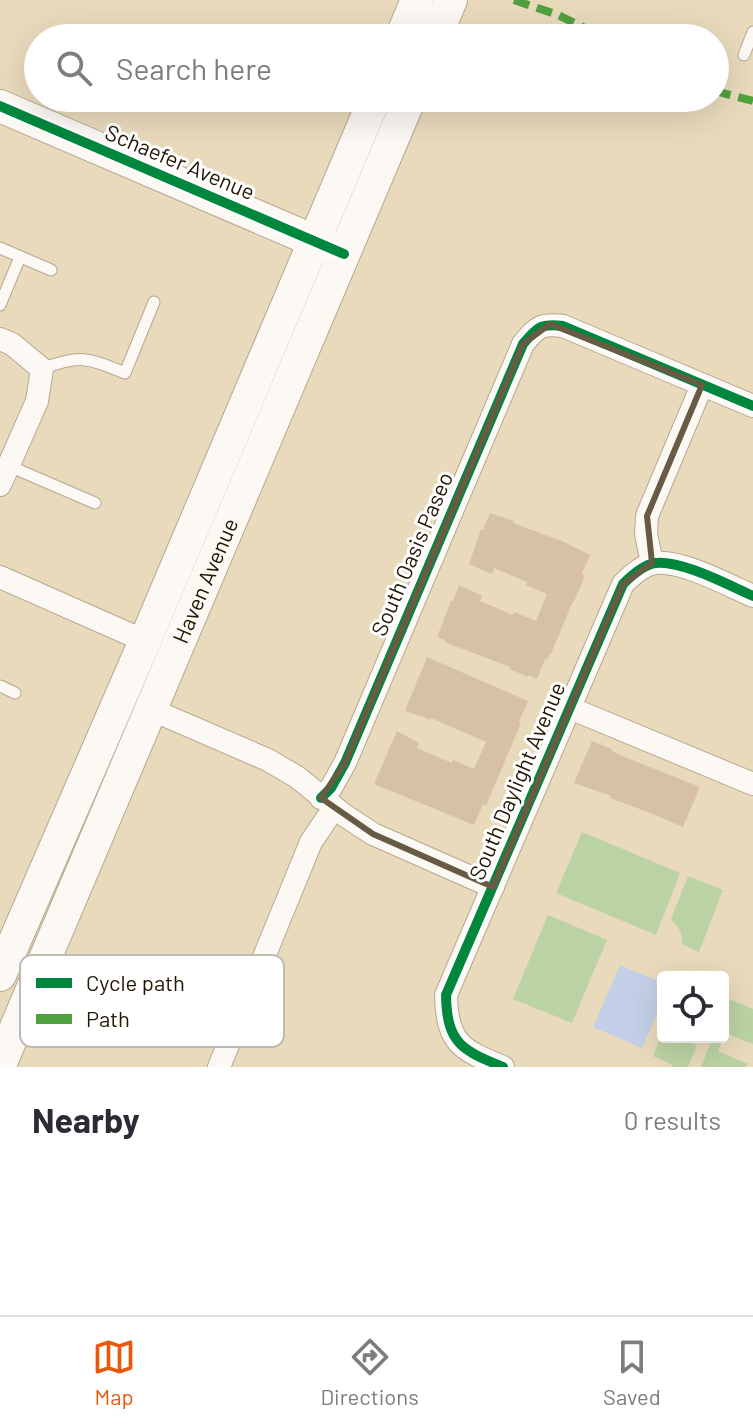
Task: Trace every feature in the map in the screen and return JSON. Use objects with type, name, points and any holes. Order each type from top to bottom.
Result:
[{"type":"main road","points":[[407,24],[417,0]]},
{"type":"main road","points":[[441,24],[451,0]]},
{"type":"main road","name":"Schaefer Avenue","points":[[0,106],[344,254]]},
{"type":"main road","name":"Haven Avenue","points":[[0,975],[369,112]]},
{"type":"main road","name":"Haven Avenue","points":[[46,955],[404,112]]},
{"type":"main road","name":"Haven Avenue","points":[[0,1065],[20,1018]]},
{"type":"street","name":"South Oasis Paseo","points":[[265,955],[328,803],[331,788],[345,763],[523,344],[540,326],[563,326],[702,385]]},
{"type":"street","points":[[0,339],[12,344],[42,369],[37,401],[4,476]]},
{"type":"street","points":[[753,406],[702,385],[647,516],[646,534],[652,563],[684,567],[753,596]]},
{"type":"street","name":"South Daylight Avenue","points":[[503,1067],[470,1053],[458,1042],[450,1029],[446,995],[623,584],[635,572],[652,563]]},
{"type":"street","points":[[0,577],[145,641]]},
{"type":"street","points":[[570,708],[753,784]]},
{"type":"street","points":[[150,709],[268,760],[297,777],[373,834],[493,887]]},
{"type":"street","name":"South Oasis Paseo","points":[[219,1067],[227,1047]]},
{"type":"lane","points":[[744,55],[753,32]]},
{"type":"lane","points":[[0,248],[51,270]]},
{"type":"lane","points":[[0,305],[20,257]]},
{"type":"lane","points":[[42,369],[66,360],[93,359],[125,373],[154,302]]},
{"type":"lane","points":[[4,476],[95,503]]},
{"type":"lane","points":[[0,686],[15,693]]},
{"type":"highlighted area","points":[[550,324],[702,385],[647,516],[652,563],[623,584],[493,887],[373,834],[321,798],[345,763],[523,344]]},
{"type":"green space","points":[[582,832],[680,873],[656,935],[556,893]]},
{"type":"green space","points":[[688,876],[723,890],[699,952],[682,944],[680,930],[671,919]]},
{"type":"green space","points":[[548,915],[607,940],[572,1023],[513,999]]},
{"type":"green space","points":[[729,999],[753,1009],[753,1044],[729,1034]]},
{"type":"green space","points":[[658,1043],[697,1045],[688,1067],[672,1067],[653,1056]]},
{"type":"green space","points":[[711,1043],[722,1043],[718,1051],[748,1064],[746,1067],[701,1067]]},
{"type":"water","points":[[620,965],[657,980],[657,1014],[642,1048],[593,1027]]},
{"type":"building","points":[[490,513],[590,555],[582,574],[583,581],[537,679],[437,637],[459,585],[482,596],[480,601],[536,621],[547,594],[494,568],[492,574],[469,564]]},
{"type":"building","points":[[427,657],[528,701],[486,806],[483,804],[474,825],[374,784],[397,731],[419,743],[417,748],[474,769],[486,742],[431,718],[405,711]]},
{"type":"building","points":[[592,741],[700,787],[683,827],[574,783]]},
{"type":"marked path","points":[[514,0],[576,24]]},
{"type":"marked path","points":[[729,95],[753,101]]},
{"type":"cycle path","points":[[0,106],[344,254]]},
{"type":"cycle path","points":[[321,798],[331,788],[345,763],[523,344],[532,334],[544,326],[563,326],[753,406]]},
{"type":"cycle path","points":[[503,1067],[467,1050],[460,1043],[450,1025],[446,995],[623,584],[646,566],[666,563],[705,574],[753,596]]}]
